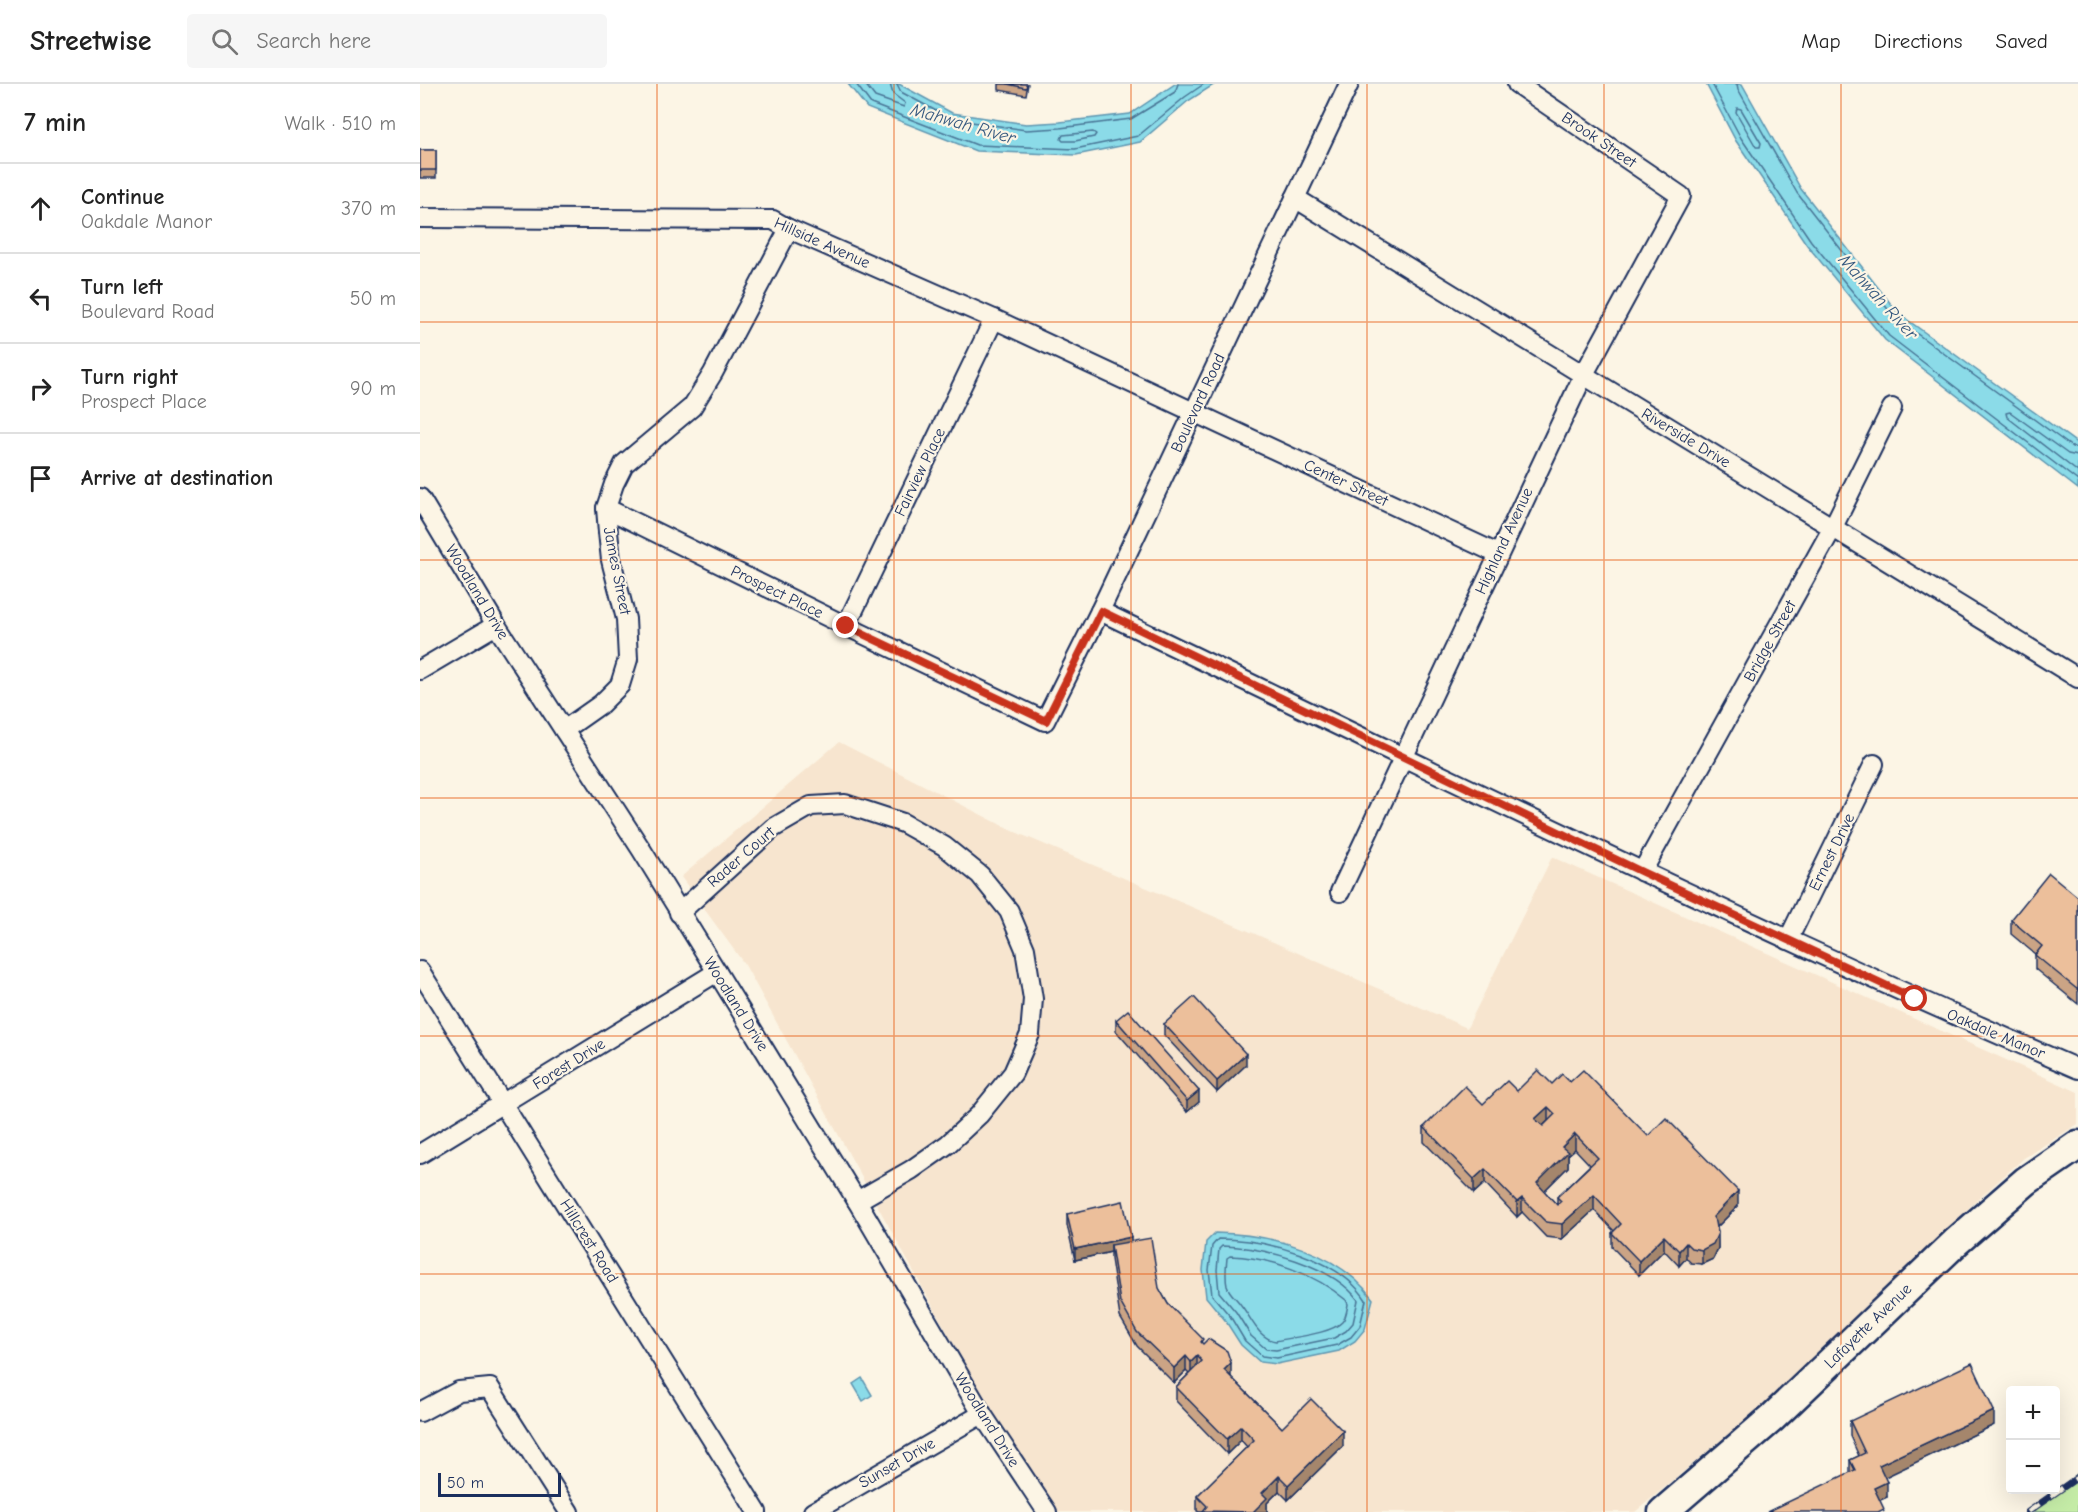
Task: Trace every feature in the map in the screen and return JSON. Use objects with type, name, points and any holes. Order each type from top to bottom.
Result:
[{"type":"main road","name":"Lafayette Avenue","points":[[1663,1512],[1771,1419],[1956,1242],[2026,1181],[2078,1145]]},
{"type":"street","name":"Boulevard Road","points":[[1046,721],[1101,611],[1349,84]]},
{"type":"street","name":"Brook Street","points":[[1517,84],[1681,196]]},
{"type":"street","name":"Highland Avenue","points":[[1340,892],[1583,375],[1681,196]]},
{"type":"street","name":"Riverside Drive","points":[[1295,198],[2078,678]]},
{"type":"street","name":"Hillside Avenue","points":[[420,218],[774,220],[789,229],[994,319],[1194,412]]},
{"type":"street","name":"James Street","points":[[564,730],[601,704],[620,685],[628,659],[626,619],[611,560],[606,508],[614,484],[624,464],[692,407],[713,373],[789,229]]},
{"type":"street","name":"Fairview Place","points":[[846,626],[994,319]]},
{"type":"street","name":"Bridge Street","points":[[1642,872],[1833,527],[1892,408]]},
{"type":"street","name":"Center Street","points":[[1194,412],[1498,554]]},
{"type":"street","name":"Woodland Drive","points":[[420,498],[496,625],[641,849],[717,972],[857,1202],[982,1414],[1047,1512]]},
{"type":"street","name":"Prospect Place","points":[[606,508],[1046,721]]},
{"type":"street","name":"Oakdale Manor","points":[[1101,611],[1642,872],[1915,999],[2078,1070]]},
{"type":"street","points":[[420,670],[496,625]]},
{"type":"street","name":"Ernest Drive","points":[[1788,940],[1874,764]]},
{"type":"street","name":"Rader Court","points":[[679,913],[773,828],[811,806],[845,804],[903,823],[944,846],[980,875],[1009,911],[1025,949],[1033,999],[1030,1034],[1013,1073],[979,1115],[948,1144],[911,1170],[857,1202]]},
{"type":"street","name":"Hillcrest Road","points":[[420,971],[757,1512]]},
{"type":"street","name":"Forest Drive","points":[[420,1154],[717,972]]},
{"type":"street","points":[[420,1412],[459,1391],[490,1389],[569,1512]]},
{"type":"street","name":"Sunset Drive","points":[[813,1512],[982,1414]]},
{"type":"shaded area","points":[[839,742],[1013,831],[1253,933],[1467,1028],[1552,857],[2078,1092],[2078,1124],[2024,1158],[1759,1409],[1635,1512],[1046,1512],[745,965],[681,877]]},
{"type":"green space","points":[[2078,1473],[2078,1512],[2032,1512],[2053,1494],[2060,1494],[2060,1488]]},
{"type":"water","name":"Mahwah River","points":[[848,84],[899,84],[952,113],[1026,124],[1130,114],[1175,84],[1215,84],[1188,101],[1140,142],[1076,155],[976,151],[867,108]]},
{"type":"water","name":"Mahwah River","points":[[1706,84],[1742,84],[1801,189],[1898,313],[2078,444],[2078,489],[1885,340],[1807,245],[1736,141]]},
{"type":"water","points":[[1215,1233],[1258,1237],[1302,1248],[1341,1269],[1358,1282],[1373,1299],[1365,1329],[1355,1341],[1339,1351],[1277,1364],[1260,1362],[1241,1345],[1225,1320],[1206,1297],[1203,1270],[1206,1242]]},
{"type":"water","points":[[862,1378],[872,1395],[863,1401],[853,1384]]},
{"type":"building","points":[[1007,84],[1027,84],[1026,88]]},
{"type":"building","points":[[420,150],[436,150],[436,170],[420,170]]},
{"type":"building","points":[[2049,873],[2078,897],[2078,990],[2035,955],[2042,946],[2011,920]]},
{"type":"building","points":[[1194,997],[1246,1054],[1217,1081],[1164,1024]]},
{"type":"building","points":[[1128,1010],[1199,1091],[1187,1101],[1116,1020]]},
{"type":"building","points":[[1538,1070],[1552,1084],[1562,1074],[1570,1082],[1583,1070],[1648,1136],[1666,1118],[1738,1191],[1713,1217],[1718,1233],[1713,1244],[1702,1250],[1691,1248],[1686,1243],[1679,1251],[1664,1236],[1639,1261],[1612,1233],[1621,1224],[1594,1195],[1562,1224],[1546,1222],[1522,1198],[1517,1202],[1485,1169],[1474,1179],[1424,1127],[1465,1086],[1483,1104],[1507,1081],[1517,1091]],"holes":[[[1548,1107],[1555,1114],[1543,1126],[1535,1119]],[[1575,1134],[1598,1158],[1557,1197],[1561,1201],[1557,1205],[1537,1183],[1568,1152],[1562,1147]]]},
{"type":"building","points":[[1123,1201],[1131,1237],[1075,1249],[1067,1214]]},
{"type":"building","points":[[1151,1238],[1159,1288],[1168,1304],[1203,1339],[1201,1342],[1203,1344],[1208,1339],[1227,1351],[1231,1363],[1224,1370],[1282,1428],[1311,1399],[1343,1431],[1288,1485],[1279,1476],[1262,1493],[1267,1498],[1253,1512],[1203,1511],[1207,1506],[1197,1496],[1254,1440],[1241,1426],[1227,1439],[1176,1387],[1202,1361],[1197,1356],[1191,1362],[1186,1356],[1174,1368],[1137,1332],[1120,1302],[1111,1245]]},
{"type":"building","points":[[1972,1363],[1994,1411],[1879,1465],[1887,1482],[1874,1488],[1884,1509],[1878,1512],[1767,1512],[1855,1470],[1850,1460],[1865,1453],[1850,1421]]},
{"type":"railway","points":[[2028,1512],[2078,1477]]},
{"type":"route","points":[[846,626],[1046,721],[1101,611],[1642,872],[1915,999]]}]
